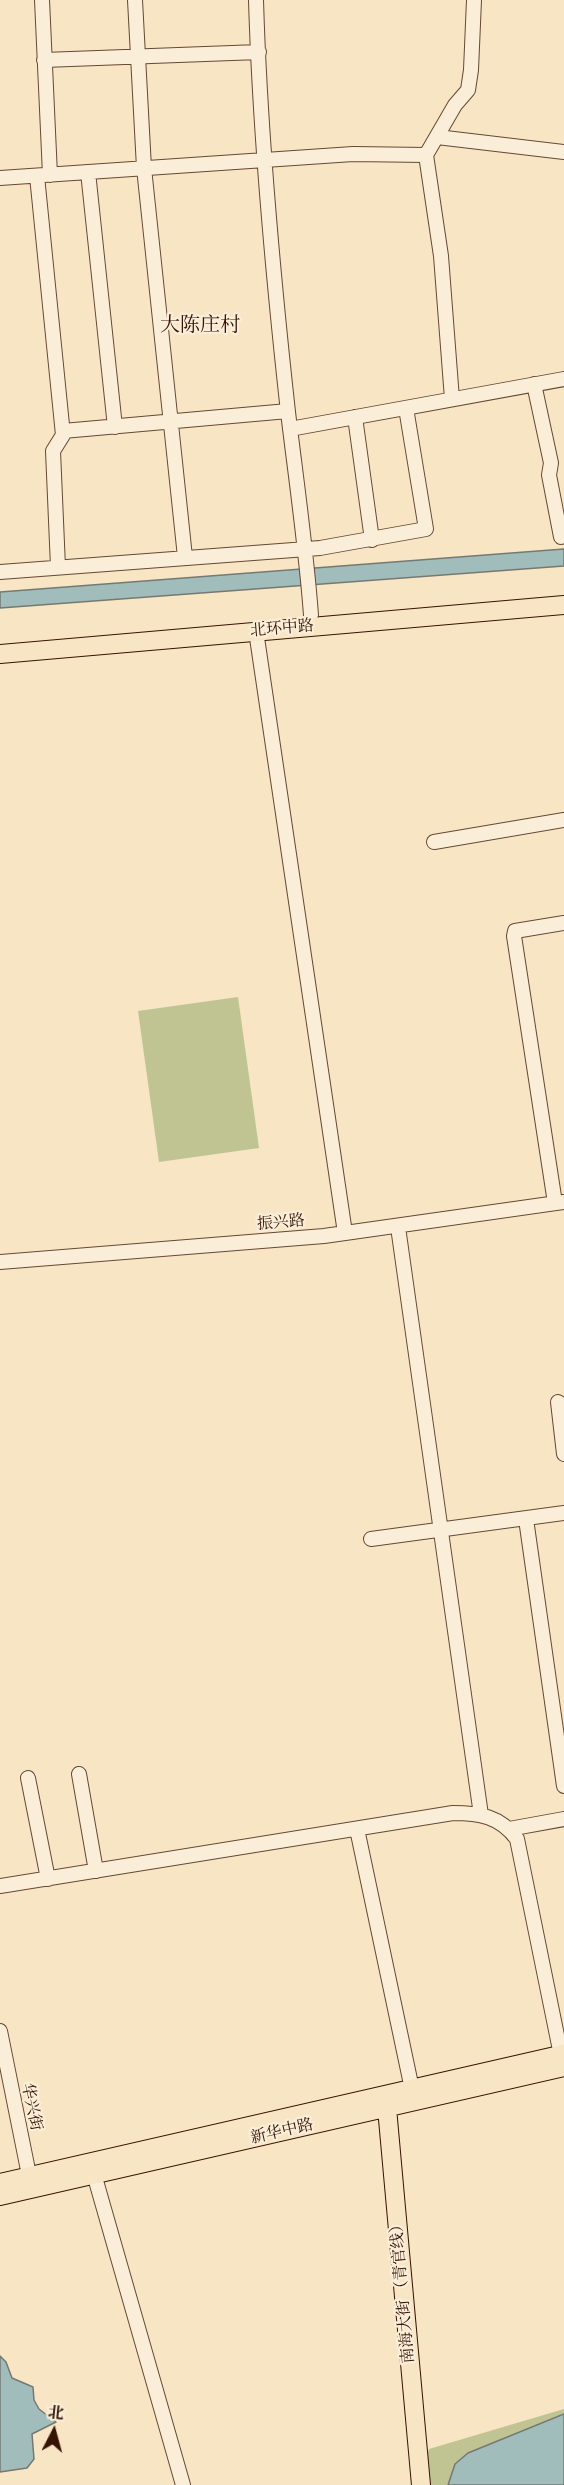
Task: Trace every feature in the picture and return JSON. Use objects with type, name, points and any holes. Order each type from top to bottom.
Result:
[{"type":"main road","name":"北环中路","points":[[0,642],[564,593]]},
{"type":"main road","name":"北环中路","points":[[0,654],[564,605]]},
{"type":"main road","name":"新华中路","points":[[0,2196],[31,2182],[387,2101],[412,2089],[563,2059]]},
{"type":"main road","name":"新华中路","points":[[0,2183],[31,2182],[94,2174],[563,2059]]},
{"type":"main road","name":"南海大街 （青官线）","points":[[387,2101],[421,2485]]},
{"type":"street","points":[[42,0],[44,175],[63,431],[53,451],[58,567]]},
{"type":"street","points":[[135,0],[144,168],[185,556]]},
{"type":"street","points":[[256,0],[265,159],[288,411],[306,547],[311,615]]},
{"type":"street","points":[[452,399],[441,256],[426,155],[455,105],[468,90],[474,0]]},
{"type":"street","points":[[44,60],[259,52]]},
{"type":"street","points":[[437,137],[564,152]]},
{"type":"street","points":[[0,178],[353,154],[426,155]]},
{"type":"street","points":[[88,172],[115,427]]},
{"type":"street","points":[[290,429],[564,379]]},
{"type":"street","points":[[534,384],[551,463],[549,475],[561,537]]},
{"type":"street","points":[[0,572],[185,556],[306,547],[320,548],[426,529],[406,408]]},
{"type":"street","points":[[63,431],[288,411]]},
{"type":"street","points":[[355,417],[372,540]]},
{"type":"street","points":[[256,631],[345,1233]]},
{"type":"street","points":[[434,842],[564,820]]},
{"type":"street","points":[[560,1202],[514,936],[515,931],[564,923]]},
{"type":"street","name":"振兴路","points":[[0,1262],[345,1233],[560,1202]]},
{"type":"street","points":[[398,1227],[481,1815]]},
{"type":"street","points":[[558,1402],[564,1454]]},
{"type":"street","points":[[370,1539],[564,1513]]},
{"type":"street","points":[[526,1519],[564,1786]]},
{"type":"street","points":[[79,1774],[96,1871]]},
{"type":"street","points":[[28,1778],[48,1878]]},
{"type":"street","points":[[0,1886],[453,1813],[481,1815],[501,1822],[517,1839],[563,2059]]},
{"type":"street","points":[[509,1829],[564,1819]]},
{"type":"street","points":[[357,1829],[412,2089]]},
{"type":"street","name":"华兴街","points":[[0,2031],[31,2182]]},
{"type":"street","points":[[94,2174],[183,2485]]},
{"type":"green space","points":[[238,997],[259,1148],[159,1162],[138,1011]]},
{"type":"green space","points":[[564,2409],[564,2485],[429,2485],[426,2459],[429,2449]]},
{"type":"water","points":[[564,549],[564,566],[0,608],[0,592]]},
{"type":"water","points":[[0,2356],[6,2362],[12,2378],[33,2387],[34,2400],[39,2409],[56,2422],[32,2434],[34,2459],[27,2468],[0,2472]]},
{"type":"water","points":[[564,2414],[564,2485],[448,2485],[455,2464],[468,2453]]},
{"type":"district","name":"大陈庄村","points":[[200,326]]}]
